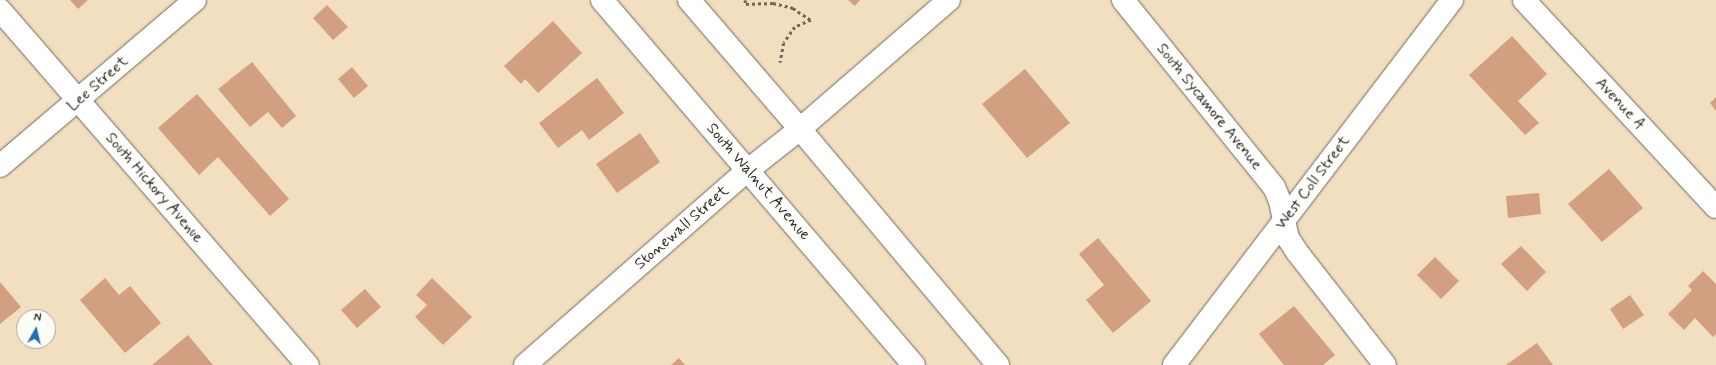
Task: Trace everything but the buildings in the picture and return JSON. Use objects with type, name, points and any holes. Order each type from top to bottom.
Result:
[{"type":"street","name":"Lee Street","points":[[0,166],[195,0]]},
{"type":"street","name":"South Walnut Avenue","points":[[602,0],[914,365]]},
{"type":"street","points":[[689,0],[800,129],[998,365]]},
{"type":"street","name":"Stonewall Street","points":[[525,365],[748,170],[800,129],[949,0]]},
{"type":"street","name":"South Sycamore Avenue","points":[[1123,0],[1274,187],[1280,201],[1288,238],[1297,252],[1385,365]]},
{"type":"street","name":"West Coll Street","points":[[1174,365],[1452,0]]},
{"type":"street","name":"Avenue A","points":[[1524,0],[1716,207]]},
{"type":"street","name":"South Hickory Avenue","points":[[0,10],[308,365]]},
{"type":"path","points":[[745,0],[746,4],[773,3],[793,8],[811,20],[795,27],[784,42],[780,63]]}]
